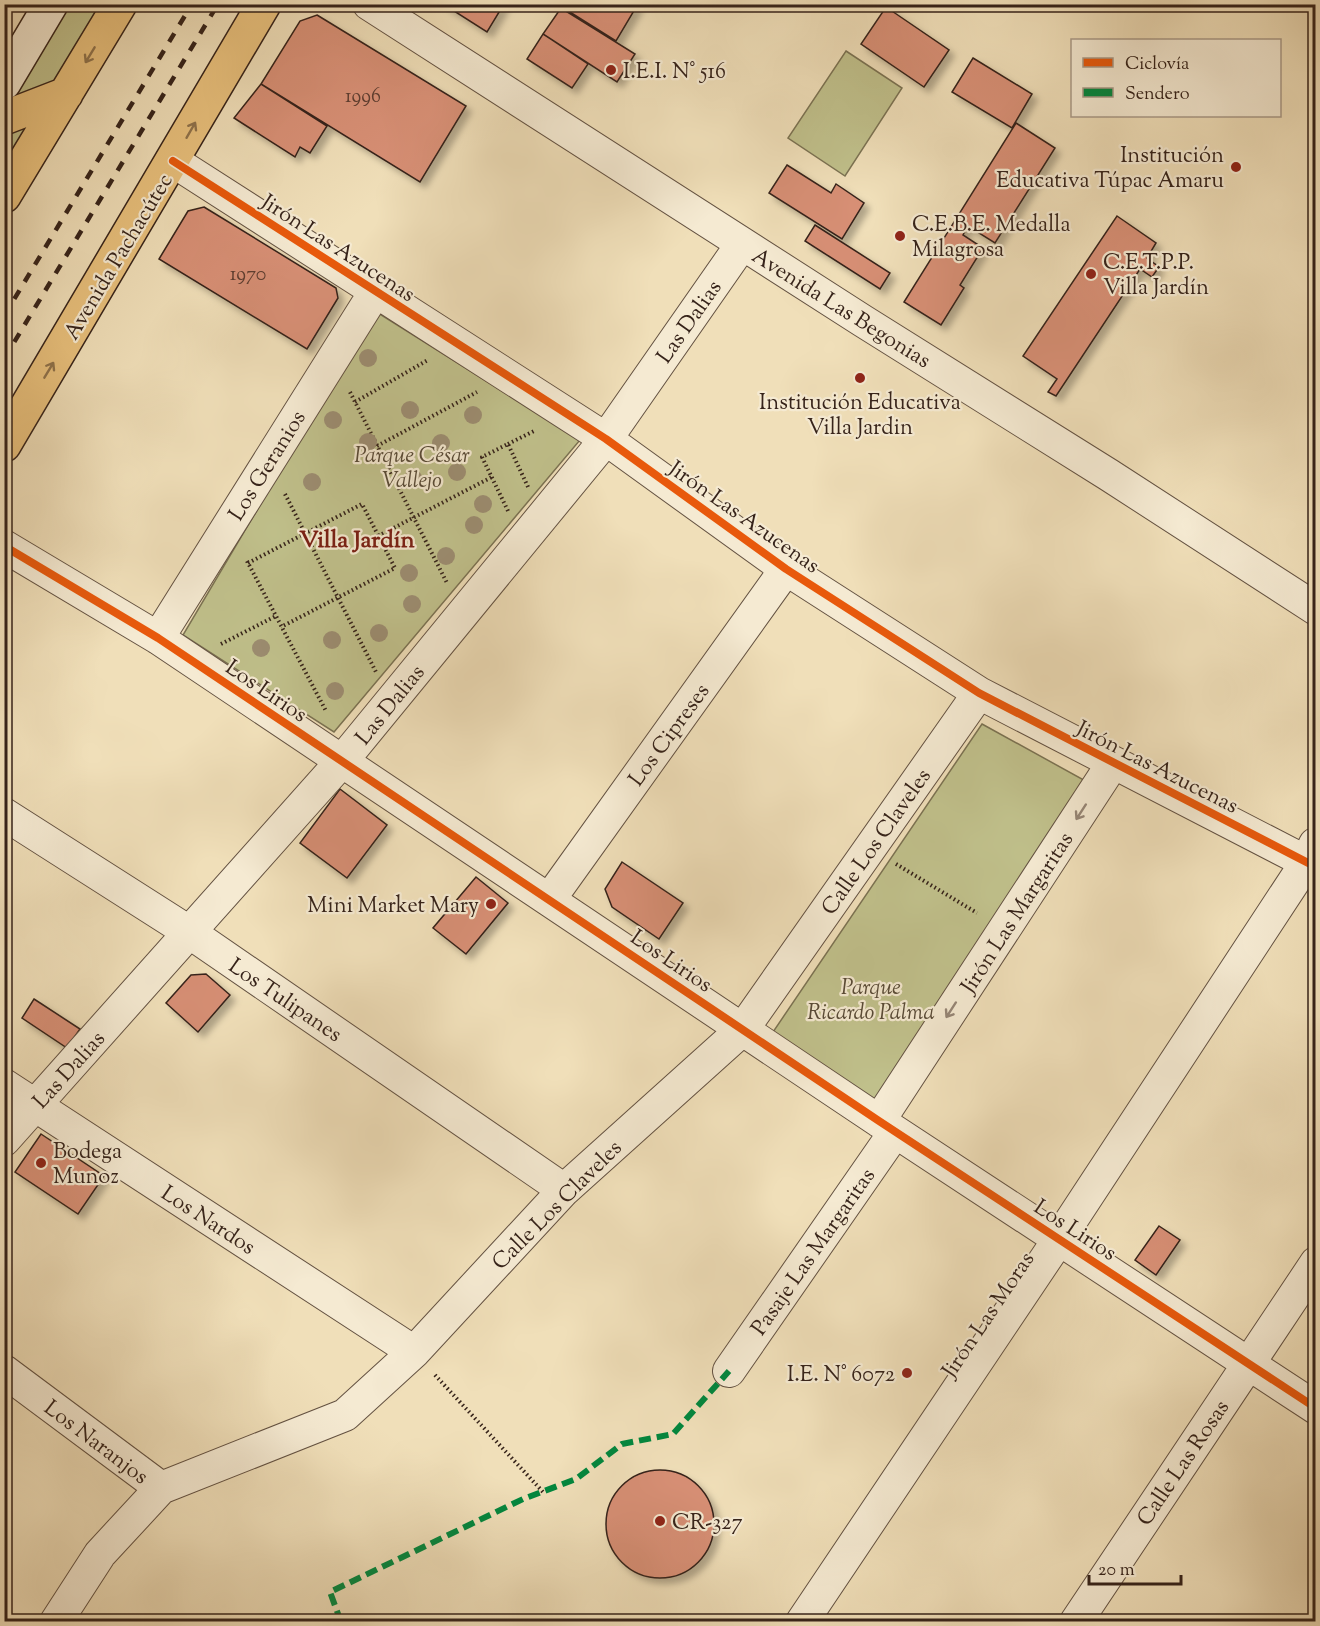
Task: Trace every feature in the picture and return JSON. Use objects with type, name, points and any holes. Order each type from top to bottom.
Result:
[{"type":"main road","points":[[4,196],[120,4]]},
{"type":"main road","name":"Avenida Pachacútec","points":[[4,446],[264,4]]},
{"type":"main road","points":[[4,118],[66,94]]},
{"type":"street","points":[[4,83],[51,4]]},
{"type":"street","name":"Avenida Las Begonias","points":[[369,4],[1316,609]]},
{"type":"street","name":"Jirón Las Azucenas","points":[[173,161],[606,439],[786,569],[979,693],[1113,763],[1312,858]]},
{"type":"street","name":"Las Dalias","points":[[4,1140],[342,761],[606,439],[742,243]]},
{"type":"street","name":"Los Geranios","points":[[158,638],[375,292]]},
{"type":"street","name":"Los Lirios","points":[[4,546],[158,638],[887,1126],[1316,1408]]},
{"type":"street","name":"Los Cipreses","points":[[549,900],[786,569]]},
{"type":"street","name":"Calle Los Claveles","points":[[56,1622],[100,1554],[162,1488],[345,1415],[414,1352],[564,1190],[743,1029],[979,693]]},
{"type":"street","name":"Jirón Las Margaritas","points":[[887,1126],[1004,929],[1113,763]]},
{"type":"street","name":"Los Tulipanes","points":[[4,814],[189,932],[564,1190]]},
{"type":"street","name":"Jirón Las Moras","points":[[802,1622],[1312,858]]},
{"type":"street","name":"Los Nardos","points":[[4,1085],[414,1352]]},
{"type":"street","name":"Pasaje Las Margaritas","points":[[729,1371],[887,1126]]},
{"type":"street","name":"Calle Las Rosas","points":[[1076,1622],[1316,1263]]},
{"type":"street","name":"Los Naranjos","points":[[4,1371],[162,1488]]},
{"type":"path","points":[[355,402],[438,354]]},
{"type":"path","points":[[346,384],[450,589]]},
{"type":"path","points":[[377,446],[478,392]]},
{"type":"path","points":[[511,517],[482,457],[538,429]]},
{"type":"path","points":[[508,444],[531,493]]},
{"type":"path","points":[[378,536],[492,477]]},
{"type":"path","points":[[284,492],[378,675],[385,667]]},
{"type":"path","points":[[248,563],[362,504],[395,568],[281,627]]},
{"type":"path","points":[[244,555],[334,727],[342,761]]},
{"type":"path","points":[[212,649],[276,616]]},
{"type":"path","points":[[870,849],[1004,929]]},
{"type":"path","points":[[414,1352],[543,1492]]},
{"type":"green space","points":[[64,5],[102,5],[5,171],[5,105]]},
{"type":"green space","points":[[846,51],[902,88],[845,176],[788,138]]},
{"type":"green space","name":"Parque César Vallejo","points":[[375,311],[580,440],[334,732],[183,635]]},
{"type":"green space","name":"Parque Ricardo Palma","points":[[982,724],[1091,784],[876,1104],[773,1032]]},
{"type":"building","points":[[443,4],[504,4],[487,32]]},
{"type":"building","points":[[557,4],[638,4],[616,41]]},
{"type":"building","points":[[886,7],[949,50],[924,87],[861,44]]},
{"type":"building","points":[[561,8],[635,54],[617,82],[543,34]]},
{"type":"building","points":[[317,15],[466,106],[420,182],[261,84],[300,21]]},
{"type":"building","points":[[543,34],[588,64],[572,88],[527,59]]},
{"type":"building","points":[[973,58],[1032,94],[1012,128],[952,92]]},
{"type":"building","points":[[261,84],[327,126],[310,153],[300,147],[295,157],[234,118]]},
{"type":"building","points":[[1016,123],[1055,148],[995,243],[968,226],[963,235],[983,248],[960,285],[964,288],[941,325],[904,302]]},
{"type":"building","points":[[787,165],[831,193],[836,184],[864,203],[842,239],[769,193]]},
{"type":"building","points":[[204,207],[336,288],[338,298],[307,349],[159,259],[188,211]]},
{"type":"building","points":[[1117,216],[1156,243],[1147,258],[1159,267],[1152,277],[1140,269],[1056,396],[1048,392],[1057,379],[1023,356]]},
{"type":"building","points":[[815,225],[890,273],[880,289],[805,241]]},
{"type":"building","points":[[340,789],[387,825],[347,878],[300,843]]},
{"type":"building","points":[[622,862],[683,903],[659,939],[612,907],[605,889]]},
{"type":"building","points":[[476,877],[508,903],[466,954],[433,928]]},
{"type":"building","points":[[206,974],[230,995],[198,1032],[166,1003],[191,975]]},
{"type":"building","points":[[34,999],[80,1029],[67,1048],[22,1018]]},
{"type":"building","points":[[41,1134],[104,1176],[78,1214],[15,1172]]},
{"type":"building","points":[[1159,1226],[1180,1240],[1156,1275],[1135,1260]]},
{"type":"building","name":"CR-327","points":[[660,1470],[681,1474],[698,1486],[710,1503],[714,1524],[710,1545],[698,1562],[681,1574],[660,1578],[639,1574],[622,1562],[610,1545],[606,1524],[610,1503],[622,1486],[639,1474]]},
{"type":"railway","points":[[4,316],[192,4]]},
{"type":"railway","points":[[4,359],[218,4]]},
{"type":"marked path","points":[[341,1622],[330,1592],[523,1499],[576,1479],[622,1444],[673,1434],[729,1371]]},
{"type":"cycle path","points":[[173,161],[606,439],[786,569],[979,693],[1316,867]]},
{"type":"cycle path","points":[[4,546],[158,638],[879,1121],[1316,1408]]},
{"type":"place","name":"I.E.I. N° 516","points":[[611,70]]},
{"type":"place","name":"Institución Educativa Túpac Amaru","points":[[1236,167]]},
{"type":"place","name":"C.E.B.E. Medalla Milagrosa","points":[[900,236]]},
{"type":"place","name":"C.E.T.P.P. Villa Jardín","points":[[1091,274]]},
{"type":"place","name":"Institución Educativa Villa Jardin","points":[[860,378]]},
{"type":"place","name":"Mini Market Mary","points":[[491,904]]},
{"type":"place","name":"Bodega Munoz","points":[[41,1163]]},
{"type":"place","name":"I.E. N° 6072","points":[[907,1373]]},
{"type":"place","name":"CR-327","points":[[660,1521]]},
{"type":"district","name":"Villa Jardín","points":[[357,539]]}]
